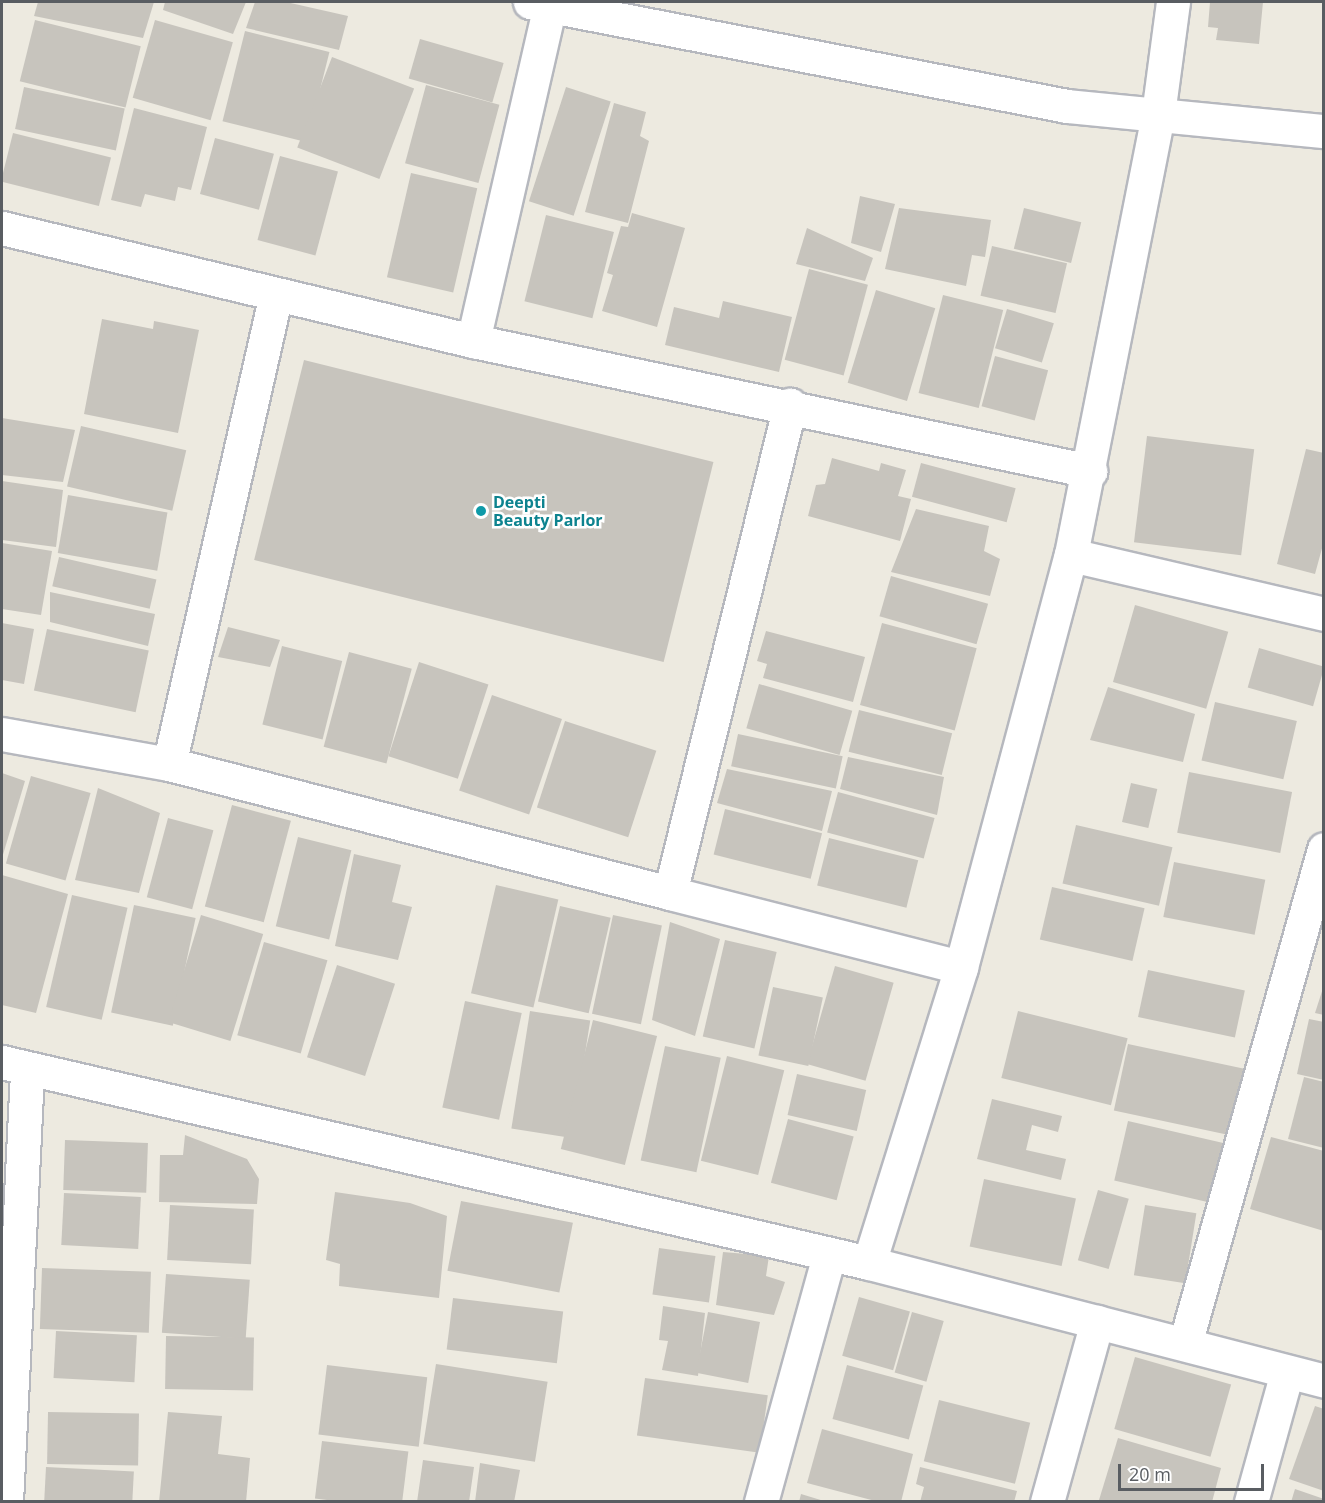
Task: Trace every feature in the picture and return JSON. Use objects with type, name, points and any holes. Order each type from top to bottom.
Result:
[{"type":"street","points":[[870,1263],[960,967],[1071,555],[1090,471],[1158,115],[1173,2]]},
{"type":"street","points":[[473,341],[540,3],[1067,106],[1323,131]]},
{"type":"street","points":[[2,228],[473,341],[790,405],[1090,471]]},
{"type":"street","points":[[169,764],[276,294]]},
{"type":"street","points":[[670,892],[790,405]]},
{"type":"street","points":[[1071,555],[1323,614]]},
{"type":"street","points":[[2,734],[169,764],[960,967]]},
{"type":"street","points":[[1185,1344],[1323,849]]},
{"type":"street","points":[[6,1502],[14,1065],[870,1263],[1323,1381]]},
{"type":"street","points":[[761,1502],[829,1255]]},
{"type":"street","points":[[1047,1502],[1097,1322]]},
{"type":"street","points":[[1251,1502],[1287,1372]]},
{"type":"building","points":[[38,2],[154,2],[143,38],[34,16]]},
{"type":"building","points":[[165,2],[246,2],[233,34],[163,10]]},
{"type":"building","points":[[255,2],[286,2],[348,16],[339,50],[246,28]]},
{"type":"building","points":[[1210,2],[1263,2],[1259,44],[1216,40],[1218,28],[1208,27]]},
{"type":"building","points":[[35,20],[141,46],[126,107],[20,81]]},
{"type":"building","points":[[155,20],[233,42],[211,120],[133,98]]},
{"type":"building","points":[[245,31],[329,52],[307,142],[223,121]]},
{"type":"building","points":[[420,39],[504,63],[492,102],[409,78]]},
{"type":"building","points":[[332,57],[414,89],[379,179],[297,148]]},
{"type":"building","points":[[426,85],[499,105],[478,183],[405,163]]},
{"type":"building","points":[[24,87],[125,108],[116,150],[15,129]]},
{"type":"building","points":[[566,87],[611,102],[574,216],[529,201]]},
{"type":"building","points":[[614,103],[646,112],[640,136],[649,141],[628,223],[585,212]]},
{"type":"building","points":[[134,108],[207,127],[191,190],[178,187],[175,201],[145,194],[141,207],[111,200]]},
{"type":"building","points":[[13,133],[111,157],[99,206],[2,182]]},
{"type":"building","points":[[215,138],[274,154],[259,210],[200,194]]},
{"type":"building","points":[[280,156],[338,172],[315,256],[257,240]]},
{"type":"building","points":[[411,173],[477,188],[453,293],[387,277]]},
{"type":"building","points":[[860,196],[895,204],[881,252],[851,243]]},
{"type":"building","points":[[899,208],[991,220],[985,257],[972,255],[966,286],[885,269]]},
{"type":"building","points":[[1024,208],[1081,222],[1071,263],[1014,249]]},
{"type":"building","points":[[632,213],[685,228],[657,327],[602,311],[613,275],[607,273],[621,226],[628,227]]},
{"type":"building","points":[[546,215],[614,232],[592,318],[524,301]]},
{"type":"building","points":[[807,228],[873,258],[865,281],[796,264]]},
{"type":"building","points":[[992,246],[1067,263],[1056,313],[981,296]]},
{"type":"building","points":[[809,269],[868,285],[844,376],[785,360]]},
{"type":"building","points":[[876,290],[935,308],[907,401],[848,383]]},
{"type":"building","points":[[943,295],[1003,310],[979,408],[919,393]]},
{"type":"building","points":[[723,301],[792,317],[779,372],[665,345],[674,307],[719,318]]},
{"type":"building","points":[[1007,309],[1054,323],[1042,363],[995,348]]},
{"type":"building","points":[[102,319],[153,329],[154,321],[199,330],[178,433],[84,414]]},
{"type":"building","points":[[995,356],[1048,370],[1035,420],[982,406]]},
{"type":"building","name":"Deepti Beauty Parlor","points":[[304,360],[713,462],[664,662],[254,560]]},
{"type":"building","points":[[2,418],[75,430],[63,482],[2,475]]},
{"type":"building","points":[[81,426],[186,450],[172,511],[67,486]]},
{"type":"building","points":[[1147,436],[1254,449],[1241,555],[1134,542]]},
{"type":"building","points":[[1306,449],[1324,453],[1324,541],[1315,574],[1277,564]]},
{"type":"building","points":[[832,458],[879,471],[881,463],[906,470],[898,496],[911,499],[900,541],[808,516],[816,485],[825,484]]},
{"type":"building","points":[[921,463],[1016,488],[1007,522],[912,497]]},
{"type":"building","points":[[2,481],[63,490],[56,547],[2,540]]},
{"type":"building","points":[[68,495],[167,513],[157,571],[58,553]]},
{"type":"building","points":[[916,509],[989,526],[984,551],[1000,559],[990,596],[891,572]]},
{"type":"building","points":[[2,543],[52,551],[41,615],[2,609]]},
{"type":"building","points":[[59,557],[156,579],[150,609],[52,586]]},
{"type":"building","points":[[891,576],[988,604],[977,644],[879,616]]},
{"type":"building","points":[[50,592],[155,614],[148,646],[50,622]]},
{"type":"building","points":[[1135,605],[1228,632],[1206,709],[1113,682]]},
{"type":"building","points":[[2,623],[34,629],[24,684],[2,680]]},
{"type":"building","points":[[882,623],[977,648],[955,730],[860,705]]},
{"type":"building","points":[[228,627],[280,640],[270,667],[218,657]]},
{"type":"building","points":[[47,629],[149,651],[136,712],[34,691]]},
{"type":"building","points":[[766,631],[865,657],[853,702],[763,678],[767,664],[757,661]]},
{"type":"building","points":[[282,646],[342,661],[323,740],[262,725]]},
{"type":"building","points":[[1259,648],[1324,667],[1313,706],[1248,687]]},
{"type":"building","points":[[349,652],[412,669],[386,763],[324,747]]},
{"type":"building","points":[[419,662],[488,685],[458,779],[388,756]]},
{"type":"building","points":[[759,684],[852,711],[840,755],[746,728]]},
{"type":"building","points":[[1108,687],[1195,714],[1183,762],[1090,740]]},
{"type":"building","points":[[492,695],[562,719],[529,815],[459,790]]},
{"type":"building","points":[[1215,702],[1297,721],[1283,779],[1202,760]]},
{"type":"building","points":[[859,710],[952,733],[942,775],[849,752]]},
{"type":"building","points":[[565,721],[656,751],[628,837],[537,808]]},
{"type":"building","points":[[738,734],[843,756],[836,789],[731,766]]},
{"type":"building","points":[[848,757],[944,777],[937,815],[840,789]]},
{"type":"building","points":[[727,769],[832,791],[822,831],[717,803]]},
{"type":"building","points":[[1189,772],[1292,792],[1280,853],[1177,833]]},
{"type":"building","points":[[2,773],[25,781],[2,858]]},
{"type":"building","points":[[31,776],[91,793],[66,881],[6,863]]},
{"type":"building","points":[[1131,783],[1157,789],[1148,828],[1122,822]]},
{"type":"building","points":[[98,788],[160,813],[139,893],[75,880]]},
{"type":"building","points":[[838,792],[935,818],[924,858],[827,833]]},
{"type":"building","points":[[232,805],[291,821],[264,922],[205,906]]},
{"type":"building","points":[[725,809],[822,833],[811,879],[714,855]]},
{"type":"building","points":[[168,818],[213,830],[192,909],[147,897]]},
{"type":"building","points":[[1076,825],[1172,847],[1159,906],[1063,883]]},
{"type":"building","points":[[298,837],[351,850],[329,940],[276,926]]},
{"type":"building","points":[[829,838],[918,860],[906,908],[817,886]]},
{"type":"building","points":[[354,854],[401,865],[392,902],[412,907],[398,960],[335,946]]},
{"type":"building","points":[[1174,862],[1265,880],[1255,935],[1163,917]]},
{"type":"building","points":[[2,875],[68,894],[36,1013],[2,1005]]},
{"type":"building","points":[[496,885],[558,899],[533,1008],[471,993]]},
{"type":"building","points":[[1052,887],[1145,908],[1132,961],[1040,940]]},
{"type":"building","points":[[72,895],[128,908],[102,1020],[46,1007]]},
{"type":"building","points":[[134,905],[196,918],[173,1026],[111,1013]]},
{"type":"building","points":[[560,906],[611,918],[589,1013],[538,1001]]},
{"type":"building","points":[[201,915],[263,934],[230,1041],[168,1022]]},
{"type":"building","points":[[613,915],[662,925],[641,1024],[592,1014]]},
{"type":"building","points":[[670,922],[720,939],[695,1036],[652,1020]]},
{"type":"building","points":[[725,940],[777,952],[754,1048],[703,1036]]},
{"type":"building","points":[[264,942],[327,960],[301,1053],[237,1035]]},
{"type":"building","points":[[337,965],[395,984],[365,1076],[307,1057]]},
{"type":"building","points":[[835,966],[894,983],[866,1081],[807,1064]]},
{"type":"building","points":[[1148,970],[1245,991],[1235,1038],[1138,1017]]},
{"type":"building","points":[[1324,985],[1324,1015],[1315,1013]]},
{"type":"building","points":[[773,987],[823,998],[808,1066],[758,1055]]},
{"type":"building","points":[[465,1001],[522,1013],[499,1120],[442,1108]]},
{"type":"building","points":[[530,1011],[590,1021],[572,1138],[511,1129]]},
{"type":"building","points":[[1018,1011],[1128,1038],[1111,1105],[1001,1078]]},
{"type":"building","points":[[1309,1019],[1324,1022],[1324,1080],[1297,1074]]},
{"type":"building","points":[[593,1020],[657,1036],[625,1165],[561,1149]]},
{"type":"building","points":[[1128,1044],[1245,1069],[1231,1135],[1114,1111]]},
{"type":"building","points":[[665,1046],[721,1058],[696,1172],[641,1160]]},
{"type":"building","points":[[727,1056],[784,1070],[758,1175],[701,1161]]},
{"type":"building","points":[[797,1074],[866,1090],[857,1131],[788,1115]]},
{"type":"building","points":[[1304,1077],[1324,1082],[1324,1148],[1288,1139]]},
{"type":"building","points":[[992,1099],[1062,1116],[1058,1132],[1032,1125],[1026,1150],[1066,1159],[1061,1180],[977,1159]]},
{"type":"building","points":[[788,1119],[854,1137],[837,1200],[771,1183]]},
{"type":"building","points":[[1128,1121],[1225,1143],[1212,1203],[1114,1180]]},
{"type":"building","points":[[185,1135],[247,1159],[259,1179],[257,1204],[159,1202],[160,1155],[183,1155]]},
{"type":"building","points":[[1271,1137],[1324,1151],[1324,1231],[1250,1209]]},
{"type":"building","points":[[65,1140],[148,1143],[146,1193],[63,1190]]},
{"type":"building","points":[[984,1179],[1076,1199],[1062,1266],[970,1246]]},
{"type":"building","points":[[1098,1190],[1129,1199],[1109,1269],[1078,1260]]},
{"type":"building","points":[[335,1192],[410,1203],[447,1216],[439,1298],[339,1286],[340,1264],[326,1260]]},
{"type":"building","points":[[64,1193],[141,1197],[138,1249],[61,1245]]},
{"type":"building","points":[[461,1201],[573,1223],[559,1292],[447,1271]]},
{"type":"building","points":[[170,1205],[254,1209],[251,1264],[167,1260]]},
{"type":"building","points":[[1145,1205],[1196,1213],[1185,1283],[1134,1275]]},
{"type":"building","points":[[659,1248],[715,1256],[709,1302],[652,1295]]},
{"type":"building","points":[[723,1252],[769,1256],[766,1276],[785,1282],[774,1315],[716,1305]]},
{"type":"building","points":[[42,1268],[151,1272],[149,1333],[40,1329]]},
{"type":"building","points":[[166,1274],[250,1280],[246,1339],[162,1333]]},
{"type":"building","points":[[859,1297],[910,1312],[893,1370],[842,1356]]},
{"type":"building","points":[[453,1298],[563,1312],[557,1363],[447,1350]]},
{"type":"building","points":[[663,1306],[705,1313],[698,1376],[662,1370],[668,1341],[659,1340]]},
{"type":"building","points":[[708,1312],[760,1322],[748,1383],[696,1373]]},
{"type":"building","points":[[912,1312],[944,1321],[926,1382],[895,1373]]},
{"type":"building","points":[[56,1331],[137,1335],[134,1382],[54,1378]]},
{"type":"building","points":[[166,1336],[254,1338],[253,1391],[165,1389]]},
{"type":"building","points":[[1135,1357],[1231,1385],[1210,1457],[1114,1429]]},
{"type":"building","points":[[436,1364],[548,1382],[535,1462],[423,1444]]},
{"type":"building","points":[[327,1365],[427,1377],[419,1447],[318,1434]]},
{"type":"building","points":[[847,1365],[923,1385],[909,1440],[833,1419]]},
{"type":"building","points":[[645,1378],[768,1395],[760,1453],[637,1435]]},
{"type":"building","points":[[939,1400],[1030,1423],[1015,1484],[924,1461]]},
{"type":"building","points":[[1315,1406],[1324,1409],[1324,1491],[1289,1479]]},
{"type":"building","points":[[48,1412],[139,1414],[138,1466],[47,1464]]},
{"type":"building","points":[[168,1412],[222,1416],[218,1454],[250,1458],[246,1502],[159,1502]]},
{"type":"building","points":[[822,1429],[913,1454],[901,1502],[879,1502],[807,1483]]},
{"type":"building","points":[[1118,1438],[1221,1468],[1212,1502],[1099,1500]]},
{"type":"building","points":[[322,1441],[408,1452],[402,1502],[343,1502],[315,1499]]},
{"type":"building","points":[[423,1460],[474,1467],[469,1502],[417,1502]]},
{"type":"building","points":[[480,1463],[520,1470],[514,1502],[475,1502]]},
{"type":"building","points":[[46,1467],[134,1472],[132,1502],[44,1502]]},
{"type":"building","points":[[920,1467],[1017,1491],[1014,1502],[920,1502],[924,1487],[916,1484]]},
{"type":"building","points":[[1295,1489],[1324,1499],[1324,1502],[1291,1502]]},
{"type":"building","points":[[801,1494],[824,1501],[799,1502]]},
{"type":"place","name":"Deepti Beauty Parlor","points":[[481,511]]}]
